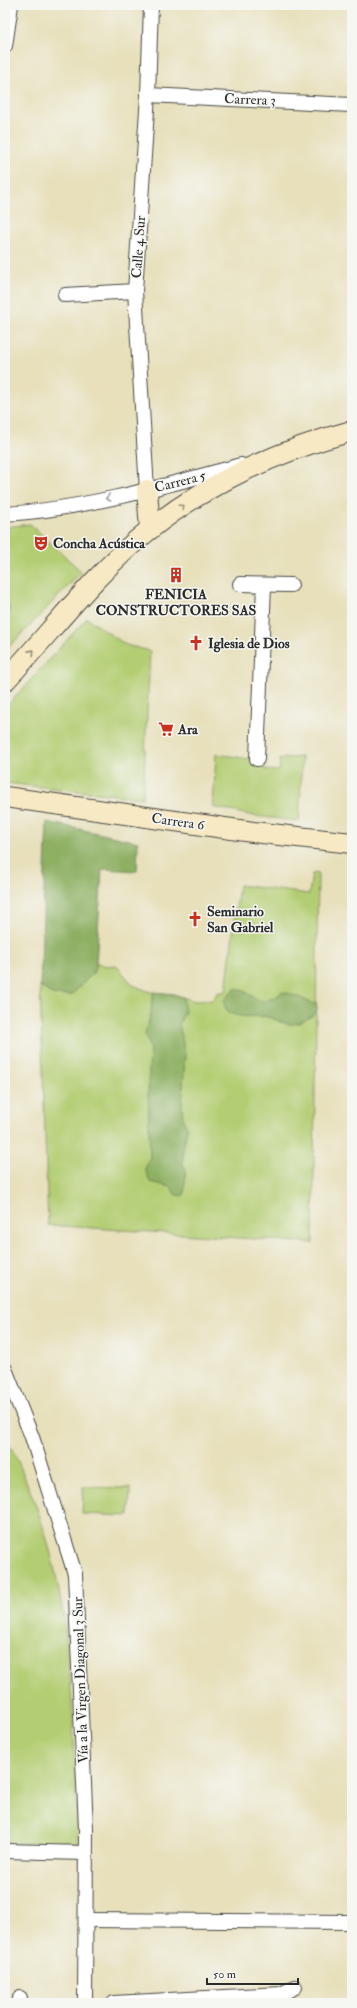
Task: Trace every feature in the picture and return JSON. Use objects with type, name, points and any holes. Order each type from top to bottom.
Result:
[{"type":"main road","name":"Carrera 5","points":[[269,458],[352,431]]},
{"type":"main road","points":[[5,681],[114,561],[150,529],[201,495],[269,458]]},
{"type":"main road","points":[[147,490],[150,529]]},
{"type":"main road","name":"Carrera 6","points":[[5,796],[253,832],[352,843]]},
{"type":"street","points":[[5,46],[11,5]]},
{"type":"street","name":"Calle 4 Sur","points":[[147,490],[135,291],[148,95],[151,5]]},
{"type":"street","name":"Carrera 3","points":[[148,95],[352,105]]},
{"type":"street","points":[[65,295],[135,291]]},
{"type":"street","name":"Carrera 5","points":[[5,514],[61,507],[147,490],[269,458]]},
{"type":"street","points":[[240,584],[291,585]]},
{"type":"street","points":[[257,759],[264,585]]},
{"type":"street","name":"Vía a la Virgen Diagonal 3 Sur","points":[[5,1369],[32,1437],[75,1574],[86,1829],[85,2003]]},
{"type":"street","points":[[5,1851],[85,1853]]},
{"type":"street","points":[[86,1920],[352,1922]]},
{"type":"street","points":[[114,2003],[280,1994],[295,1987]]},
{"type":"green space","points":[[30,524],[82,572],[5,651],[5,527]]},
{"type":"green space","points":[[87,618],[126,645],[150,651],[143,798],[5,783],[5,708]]},
{"type":"green space","points":[[216,754],[265,761],[265,770],[279,771],[280,759],[302,757],[299,821],[254,816],[213,807]]},
{"type":"green space","points":[[47,822],[138,842],[137,871],[102,869],[96,964],[93,973],[72,995],[53,995],[40,986]]},
{"type":"green space","points":[[318,873],[313,1243],[48,1225],[40,986],[53,995],[93,973],[96,964],[108,966],[116,965],[133,985],[150,992],[173,994],[195,1001],[213,1000],[217,993],[226,991],[239,885],[309,894],[312,874]]},
{"type":"green space","points":[[236,988],[262,1002],[277,997],[281,992],[290,994],[317,1005],[317,1011],[306,1020],[292,1024],[283,1023],[262,1016],[234,1015],[225,1007],[224,1000]]},
{"type":"green space","points":[[154,992],[173,994],[183,997],[185,1012],[179,1023],[185,1054],[182,1106],[183,1119],[187,1128],[183,1150],[183,1165],[186,1168],[184,1195],[180,1196],[175,1194],[171,1187],[150,1182],[145,1169],[150,1157],[148,1097],[150,1050],[145,1034],[151,1013]]},
{"type":"green space","points":[[5,1441],[17,1459],[42,1524],[54,1568],[63,1613],[72,1705],[78,1843],[5,1843]]},
{"type":"green space","points":[[83,1487],[130,1488],[129,1516],[82,1514]]},
{"type":"water","points":[[5,599],[9,610],[5,620]]},
{"type":"place","name":"Concha Acústica","points":[[41,543]]},
{"type":"place","name":"FENICIA CONSTRUCTORES SAS","points":[[176,575]]},
{"type":"place","name":"Iglesia de Dios","points":[[196,643]]},
{"type":"place","name":"Ara","points":[[166,729]]},
{"type":"place","name":"Seminario San Gabriel","points":[[195,919]]}]
